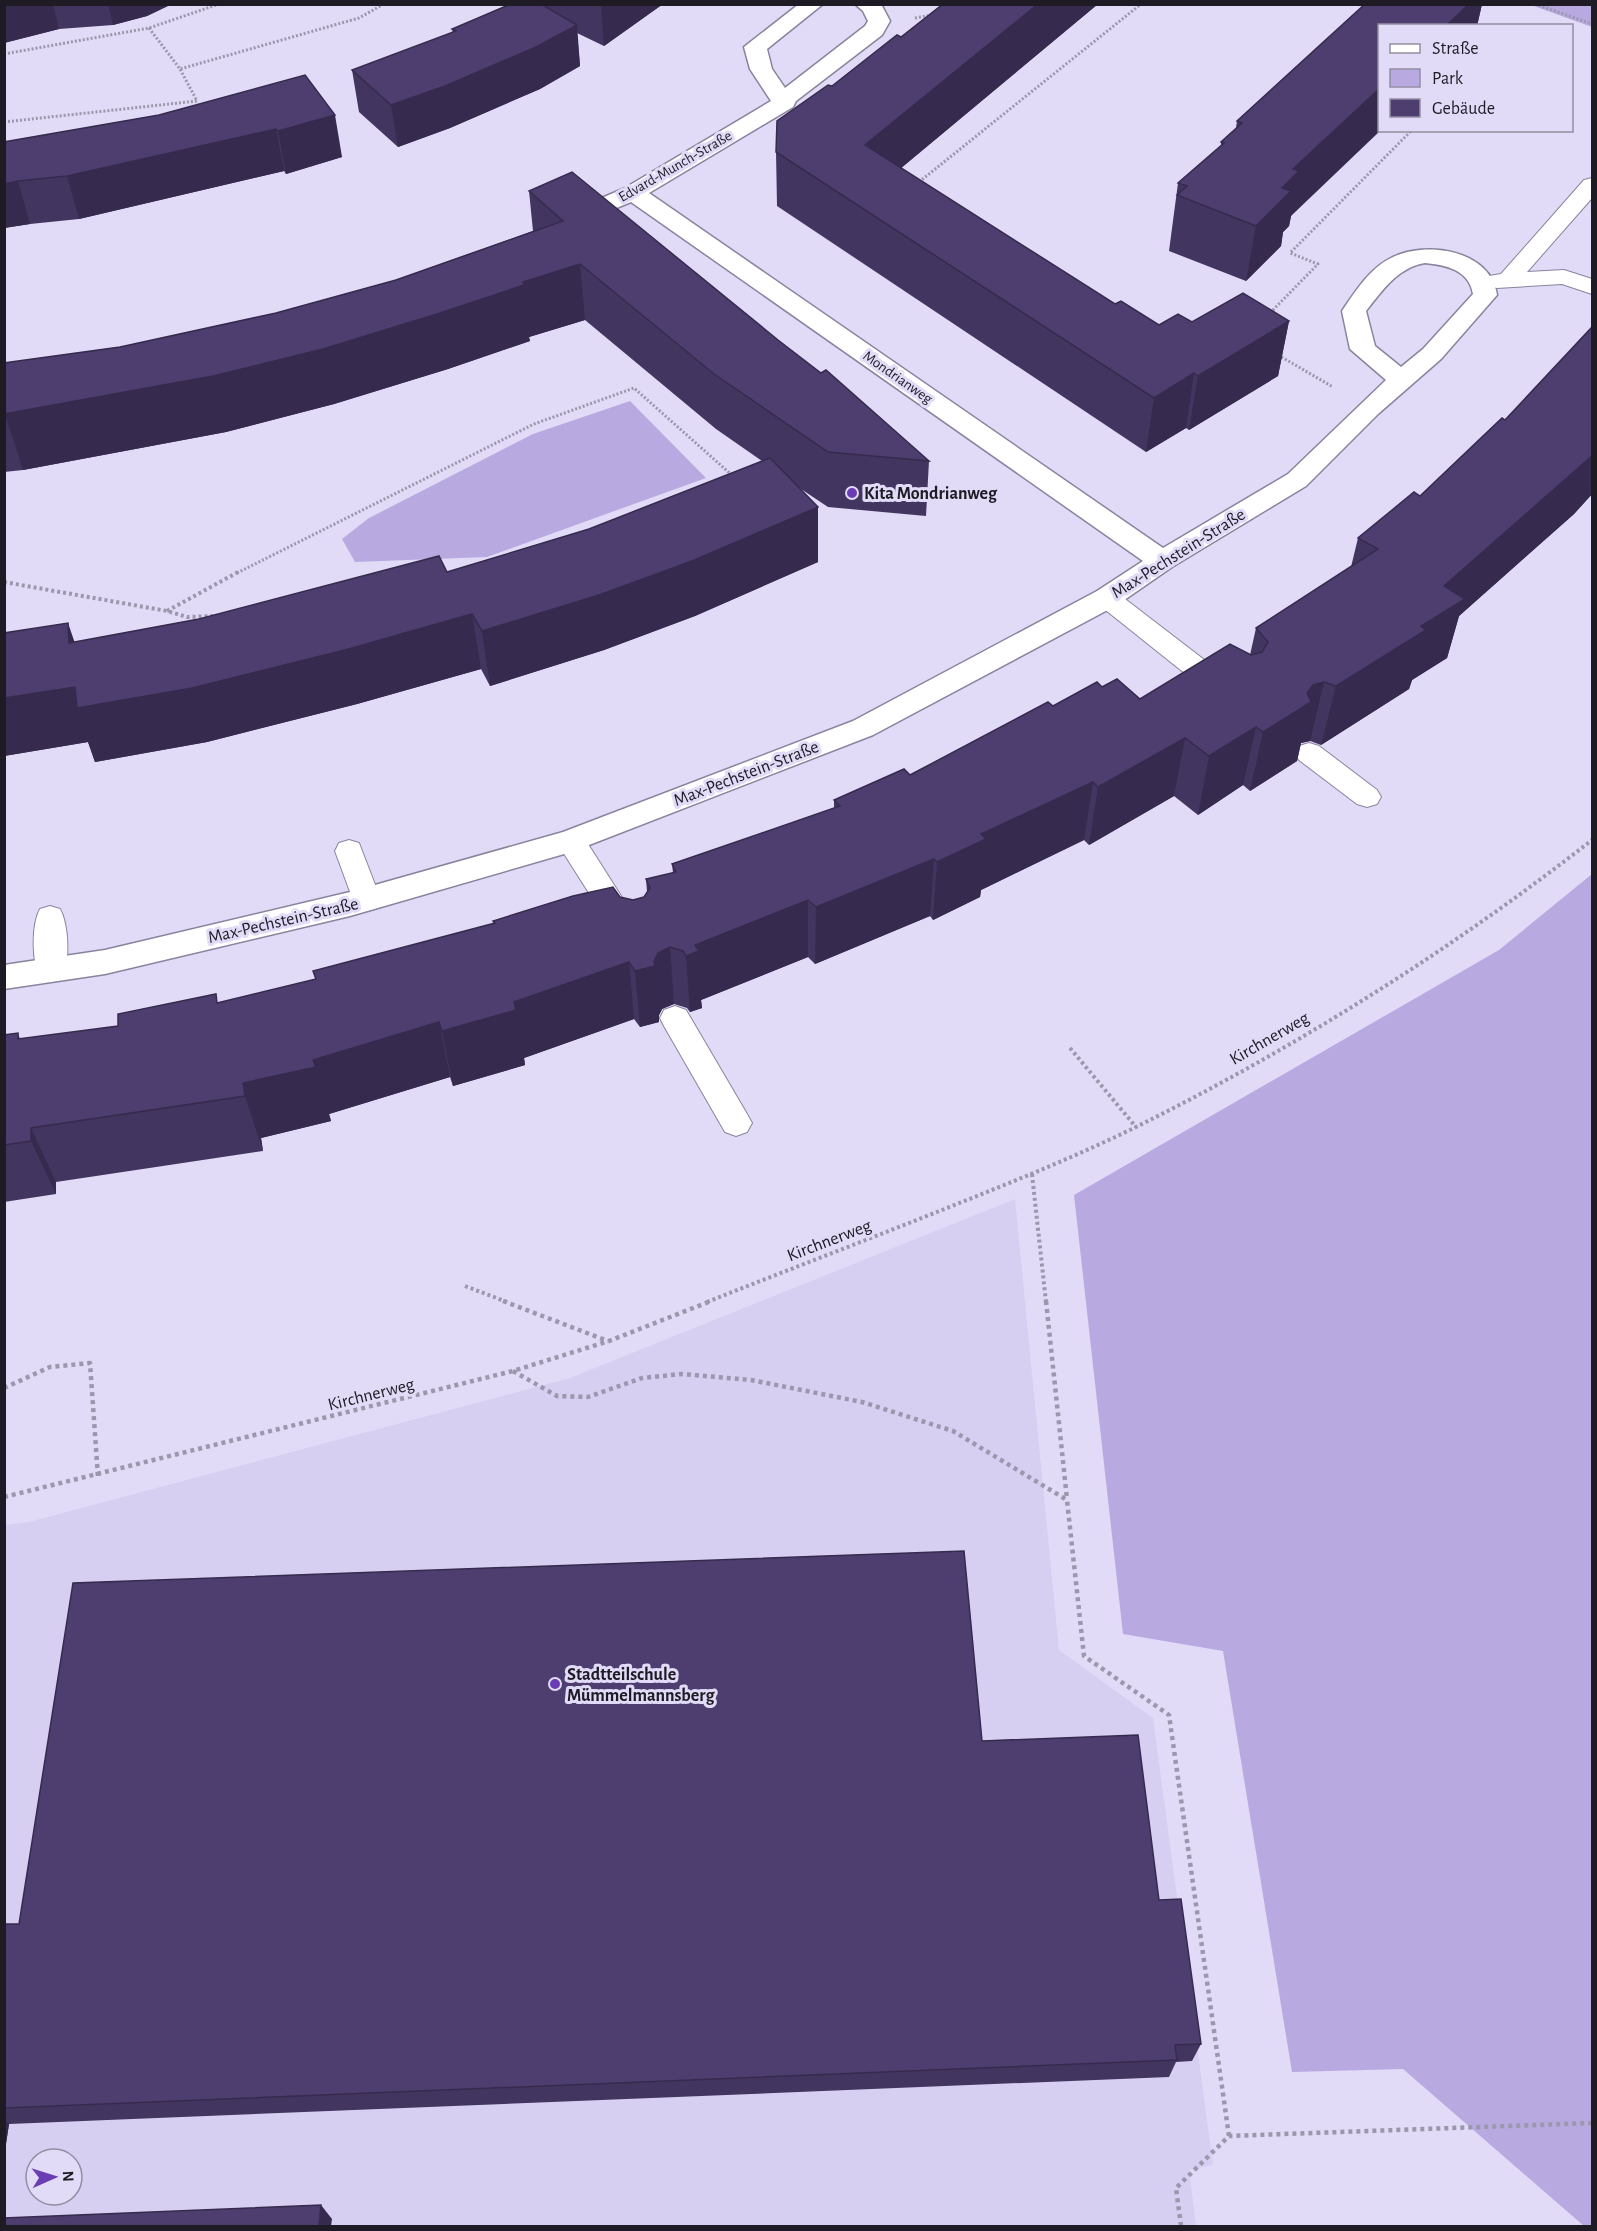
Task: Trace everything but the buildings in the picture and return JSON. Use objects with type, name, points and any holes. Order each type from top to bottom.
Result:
[{"type":"street","points":[[782,101],[761,69],[755,47],[813,4]]},
{"type":"street","name":"Edvard-Munch-Straße","points":[[546,230],[633,193],[785,102],[782,101],[874,30],[879,21],[873,7],[865,4]]},
{"type":"street","name":"Mondrianweg","points":[[633,193],[1162,561]]},
{"type":"street","points":[[1401,380],[1363,349],[1354,311],[1380,275],[1414,256],[1441,256],[1496,281]]},
{"type":"street","name":"Max-Pechstein-Straße","points":[[4,977],[105,962],[366,900],[570,841],[863,728],[1107,598],[1162,561],[1298,480],[1369,408],[1432,354],[1496,281]]},
{"type":"lane","points":[[1496,281],[1585,202],[1593,184]]},
{"type":"lane","points":[[1555,194],[1585,202]]},
{"type":"lane","points":[[1496,281],[1564,277],[1593,287]]},
{"type":"lane","points":[[1107,598],[1239,702]]},
{"type":"lane","points":[[1309,753],[1367,797]]},
{"type":"lane","points":[[570,841],[637,944]]},
{"type":"lane","points":[[349,851],[366,900]]},
{"type":"lane","points":[[50,917],[51,970]]},
{"type":"lane","points":[[675,1018],[736,1123]]},
{"type":"path","points":[[4,54],[149,28],[219,4]]},
{"type":"path","points":[[180,69],[359,18],[384,4]]},
{"type":"path","points":[[913,187],[1141,4]]},
{"type":"path","points":[[1536,4],[1593,24]]},
{"type":"path","points":[[4,122],[197,101],[180,69],[149,28]]},
{"type":"path","points":[[1262,320],[1318,264],[1290,253],[1410,132]]},
{"type":"path","points":[[910,178],[919,182]]},
{"type":"path","points":[[1277,354],[1369,408]]},
{"type":"path","points":[[167,610],[534,424],[634,388],[741,483]]},
{"type":"path","points":[[4,582],[167,610],[187,617],[222,616]]},
{"type":"path","name":"Kirchnerweg","points":[[4,1497],[98,1477],[513,1371],[609,1341],[1032,1174],[1136,1127],[1281,1048],[1413,968],[1519,897],[1593,840]]},
{"type":"path","points":[[1071,1048],[1136,1127]]},
{"type":"path","points":[[1032,1174],[1084,1656],[1169,1715],[1229,2136]]},
{"type":"path","points":[[465,1286],[609,1341]]},
{"type":"path","points":[[4,1388],[50,1367],[90,1363],[98,1477]]},
{"type":"path","points":[[513,1371],[557,1395],[588,1397],[642,1378],[682,1374],[751,1380],[862,1402],[953,1431],[1067,1500]]},
{"type":"path","points":[[1181,2226],[1176,2188],[1229,2136],[1593,2123]]},
{"type":"shaded area","name":"Stadtteilschule Mümmelmannsberg","points":[[1015,1199],[1059,1650],[1153,1718],[1213,2165],[1189,2170],[1196,2226],[5,2226],[5,1525],[29,1522],[570,1378]]},
{"type":"green space","points":[[1531,5],[1592,5],[1592,27]]},
{"type":"green space","points":[[630,401],[706,478],[487,557],[355,562],[342,539],[369,518],[533,434]]},
{"type":"green space","points":[[1592,874],[1592,2226],[1584,2226],[1403,2069],[1292,2072],[1223,1651],[1123,1634],[1074,1195],[1499,950]]},
{"type":"place","name":"Kita Mondrianweg","points":[[852,493]]},
{"type":"place","name":"Stadtteilschule Mümmelmannsberg","points":[[555,1684]]}]
